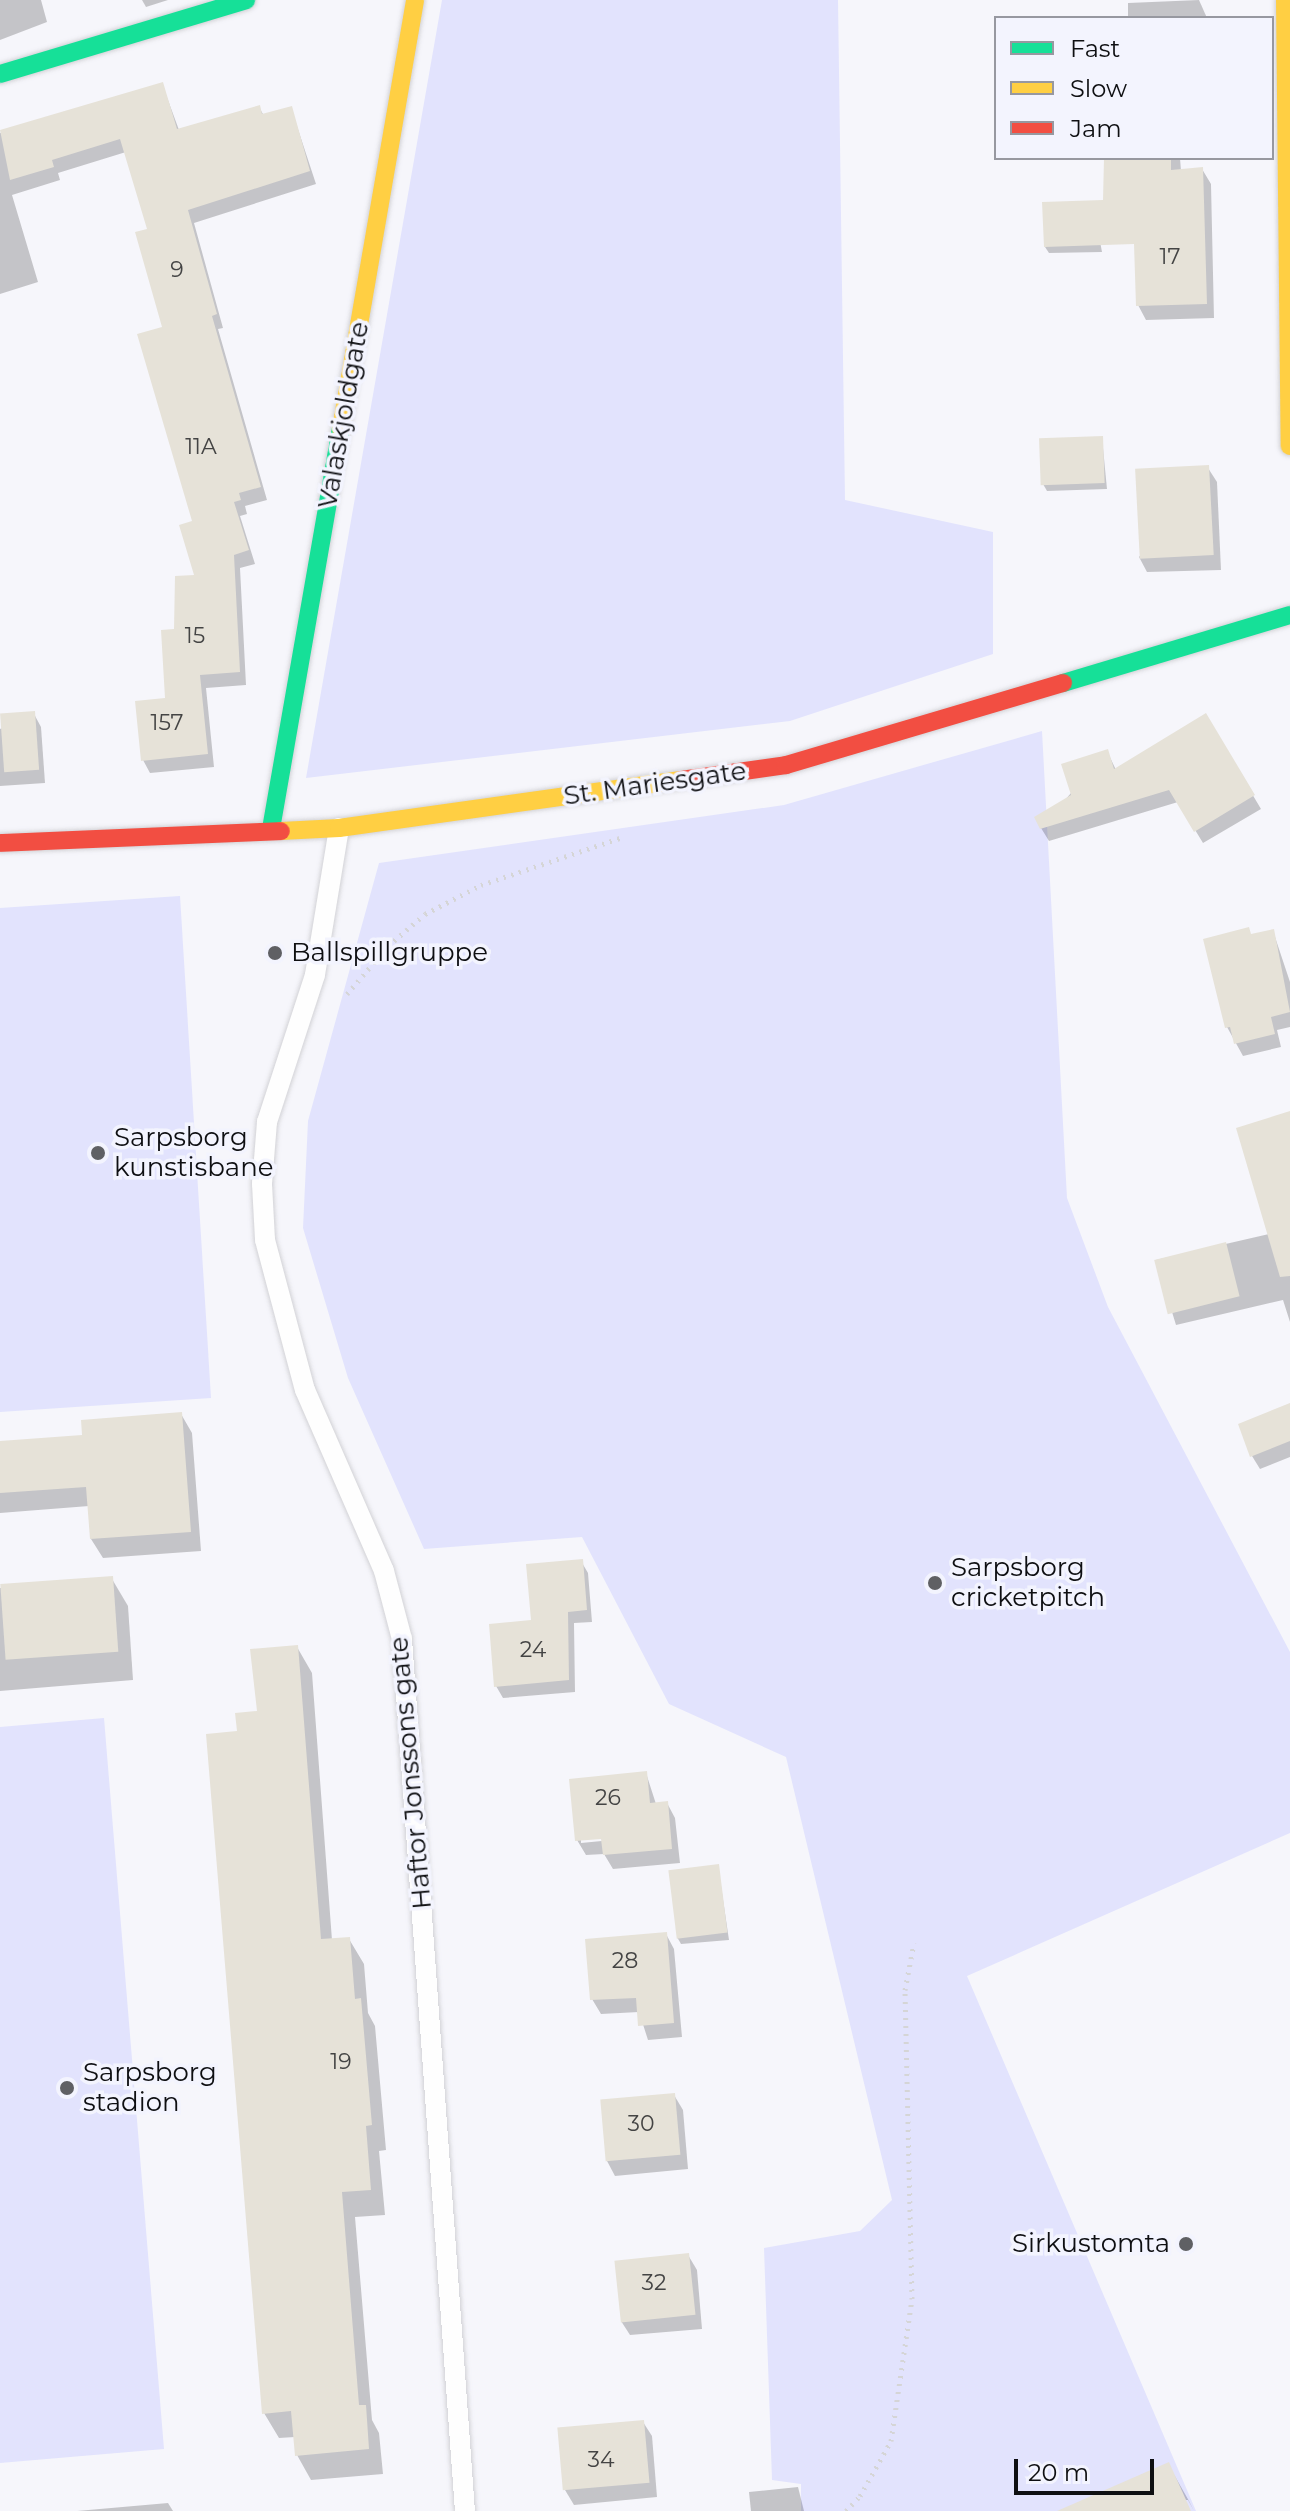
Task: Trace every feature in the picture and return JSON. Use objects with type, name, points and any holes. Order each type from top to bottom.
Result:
[{"type":"street","points":[[0,74],[246,0]]},
{"type":"street","name":"Valaskjoldgate","points":[[271,829],[415,0]]},
{"type":"street","points":[[1285,0],[1290,446]]},
{"type":"street","name":"St. Mariesgate","points":[[0,843],[339,828],[786,765],[1290,615]]},
{"type":"lane","name":"Haftor Jonssons gate","points":[[339,828],[315,975],[267,1122],[262,1184],[265,1240],[305,1390],[384,1571],[402,1639],[465,2511]]},
{"type":"path","points":[[342,1000],[388,946],[425,914],[481,885],[632,834]]},
{"type":"path","points":[[846,2511],[860,2496],[891,2441],[912,2299],[905,1990],[914,1943]]},
{"type":"shaded area","points":[[442,0],[838,0],[845,500],[993,532],[993,654],[790,721],[306,778]]},
{"type":"shaded area","points":[[1042,731],[1067,1198],[1108,1307],[1290,1652],[1290,1833],[967,1976],[1196,2511],[801,2511],[801,2484],[772,2480],[764,2248],[860,2231],[892,2200],[786,1757],[669,1704],[582,1537],[424,1549],[348,1378],[303,1228],[308,1121],[379,863],[784,805]]},
{"type":"shaded area","name":"Sarpsborg kunstisbane","points":[[180,896],[211,1398],[0,1412],[0,908]]},
{"type":"shaded area","name":"Sarpsborg stadion","points":[[104,1718],[164,2449],[0,2463],[0,1727]]},
{"type":"building","points":[[163,82],[177,129],[260,105],[262,114],[292,106],[310,171],[188,210],[217,314],[212,316],[261,487],[239,493],[241,500],[234,502],[249,550],[234,555],[240,672],[200,675],[208,754],[141,761],[135,701],[165,698],[161,630],[174,629],[175,576],[194,575],[179,525],[192,521],[137,334],[162,327],[135,232],[147,229],[120,139],[52,160],[54,167],[10,180],[0,130]]},
{"type":"building","points":[[1104,160],[1171,160],[1171,170],[1203,167],[1207,304],[1136,306],[1134,244],[1044,247],[1042,202],[1103,200]]},
{"type":"building","points":[[1103,436],[1105,483],[1041,485],[1039,438]]},
{"type":"building","points":[[1209,465],[1214,555],[1140,559],[1135,469]]},
{"type":"building","points":[[35,711],[39,770],[4,772],[0,713]]},
{"type":"building","points":[[1206,713],[1255,795],[1194,832],[1169,790],[1040,829],[1034,817],[1071,795],[1061,764],[1108,749],[1114,769]]},
{"type":"building","points":[[1249,927],[1251,934],[1274,929],[1290,1012],[1271,1017],[1275,1034],[1234,1044],[1230,1027],[1225,1028],[1203,939]]},
{"type":"building","points":[[1290,1111],[1290,1276],[1280,1277],[1236,1128]]},
{"type":"building","points":[[1226,1242],[1240,1296],[1168,1314],[1154,1260]]},
{"type":"building","points":[[1290,1403],[1290,1441],[1250,1457],[1238,1424]]},
{"type":"building","points":[[182,1412],[191,1532],[90,1539],[86,1487],[0,1493],[0,1441],[82,1435],[81,1420]]},
{"type":"building","points":[[583,1559],[587,1610],[568,1612],[569,1680],[494,1687],[489,1624],[531,1620],[526,1564]]},
{"type":"building","points":[[113,1576],[118,1652],[6,1660],[0,1584]]},
{"type":"building","points":[[298,1645],[321,1939],[350,1937],[355,1999],[361,1998],[372,2125],[366,2126],[371,2190],[342,2192],[359,2405],[366,2405],[369,2449],[295,2456],[291,2411],[262,2414],[206,1734],[237,1731],[235,1713],[257,1711],[250,1649]]},
{"type":"building","points":[[647,1771],[650,1803],[668,1801],[672,1849],[603,1855],[601,1839],[575,1841],[569,1779]]},
{"type":"building","points":[[719,1864],[727,1932],[677,1939],[668,1870]]},
{"type":"building","points":[[667,1932],[674,2023],[638,2026],[636,1998],[590,2000],[585,1939]]},
{"type":"building","points":[[675,2093],[680,2155],[606,2161],[600,2100]]},
{"type":"building","points":[[689,2253],[695,2315],[621,2322],[614,2261]]},
{"type":"building","points":[[644,2420],[649,2483],[563,2490],[557,2428]]},
{"type":"building","points":[[1169,2462],[1191,2511],[1057,2511]]},
{"type":"traffic: fast","points":[[0,74],[246,0]]},
{"type":"traffic: fast","points":[[271,829],[341,429]]},
{"type":"traffic: fast","points":[[1063,683],[1290,615]]},
{"type":"traffic: slow","points":[[341,429],[415,0]]},
{"type":"traffic: slow","points":[[1285,0],[1290,446]]},
{"type":"traffic: slow","points":[[281,831],[339,828],[681,780]]},
{"type":"traffic: jam","points":[[681,780],[786,765],[1063,683]]},
{"type":"traffic: jam","points":[[0,843],[281,831]]},
{"type":"place","name":"Ballspillgruppe","points":[[275,953]]},
{"type":"place","name":"Sarpsborg kunstisbane","points":[[98,1153]]},
{"type":"place","name":"Sarpsborg cricketpitch","points":[[935,1583]]},
{"type":"place","name":"Sarpsborg stadion","points":[[67,2088]]},
{"type":"place","name":"Sirkustomta","points":[[1186,2244]]}]
